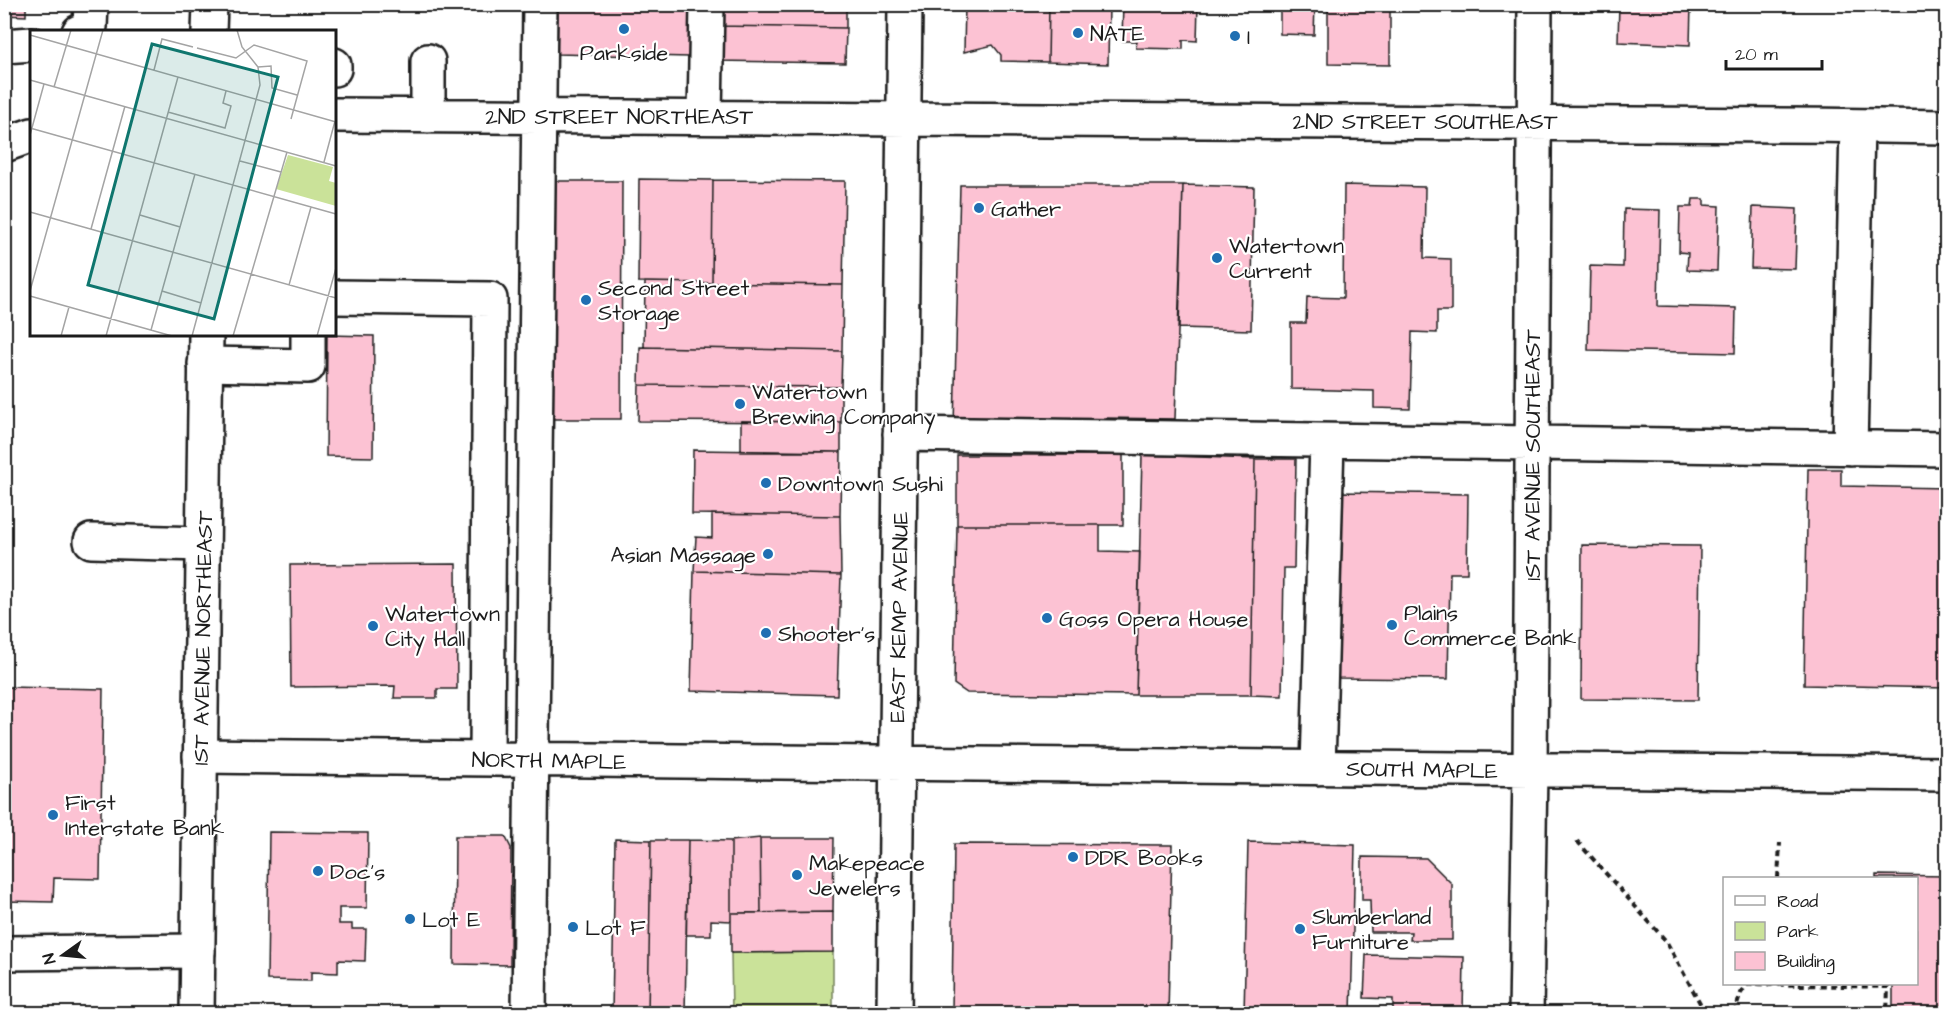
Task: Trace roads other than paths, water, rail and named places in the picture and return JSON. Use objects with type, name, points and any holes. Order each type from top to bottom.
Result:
[{"type":"street","points":[[83,30],[90,27],[90,4]]},
{"type":"street","points":[[209,30],[210,4]]},
{"type":"street","points":[[529,1014],[540,4]]},
{"type":"street","points":[[705,116],[707,4]]},
{"type":"street","name":"EAST KEMP AVENUE","points":[[894,1014],[905,4]]},
{"type":"street","name":"1ST AVENUE SOUTHEAST","points":[[1526,1014],[1530,771],[1535,4]]},
{"type":"street","points":[[4,46],[30,44]]},
{"type":"street","points":[[428,61],[428,116]]},
{"type":"street","name":"2ND STREET NORTHEAST","points":[[336,115],[903,118]]},
{"type":"street","name":"2ND STREET SOUTHEAST","points":[[903,118],[1533,121],[1947,127]]},
{"type":"street","points":[[1850,448],[1857,126]]},
{"type":"street","points":[[4,145],[30,136]]},
{"type":"street","points":[[336,297],[490,299],[487,759]]},
{"type":"street","points":[[206,349],[308,366],[308,336]]},
{"type":"street","name":"1ST AVENUE NORTHEAST","points":[[197,1014],[206,349]]},
{"type":"street","points":[[900,434],[1947,449]]},
{"type":"street","points":[[1318,768],[1328,441]]},
{"type":"street","points":[[91,541],[203,544]]},
{"type":"street","name":"NORTH MAPLE","points":[[200,756],[897,763]]},
{"type":"street","name":"SOUTH MAPLE","points":[[897,763],[1947,774]]},
{"type":"street","points":[[4,953],[198,951]]},
{"type":"place","name":"Parkside","points":[[624,29]]},
{"type":"place","name":"NATE","points":[[1078,33]]},
{"type":"place","name":"I","points":[[1235,36]]},
{"type":"place","name":"Gather","points":[[979,208]]},
{"type":"place","name":"Watertown Current","points":[[1217,258]]},
{"type":"place","name":"Second Street Storage","points":[[586,300]]},
{"type":"place","name":"Watertown Brewing Company","points":[[740,404]]},
{"type":"place","name":"Downtown Sushi","points":[[766,483]]},
{"type":"place","name":"Asian Massage","points":[[768,554]]},
{"type":"place","name":"Goss Opera House","points":[[1047,618]]},
{"type":"place","name":"Plains Commerce Bank","points":[[1392,625]]},
{"type":"place","name":"Watertown City Hall","points":[[373,626]]},
{"type":"place","name":"Shooter's","points":[[766,633]]},
{"type":"place","name":"First Interstate Bank","points":[[53,815]]},
{"type":"place","name":"DDR Books","points":[[1073,857]]},
{"type":"place","name":"Doc's","points":[[318,871]]},
{"type":"place","name":"Makepeace Jewelers","points":[[797,875]]},
{"type":"place","name":"Lot E","points":[[410,919]]},
{"type":"place","name":"Lot F","points":[[573,927]]},
{"type":"place","name":"Slumberland Furniture","points":[[1300,929]]}]
